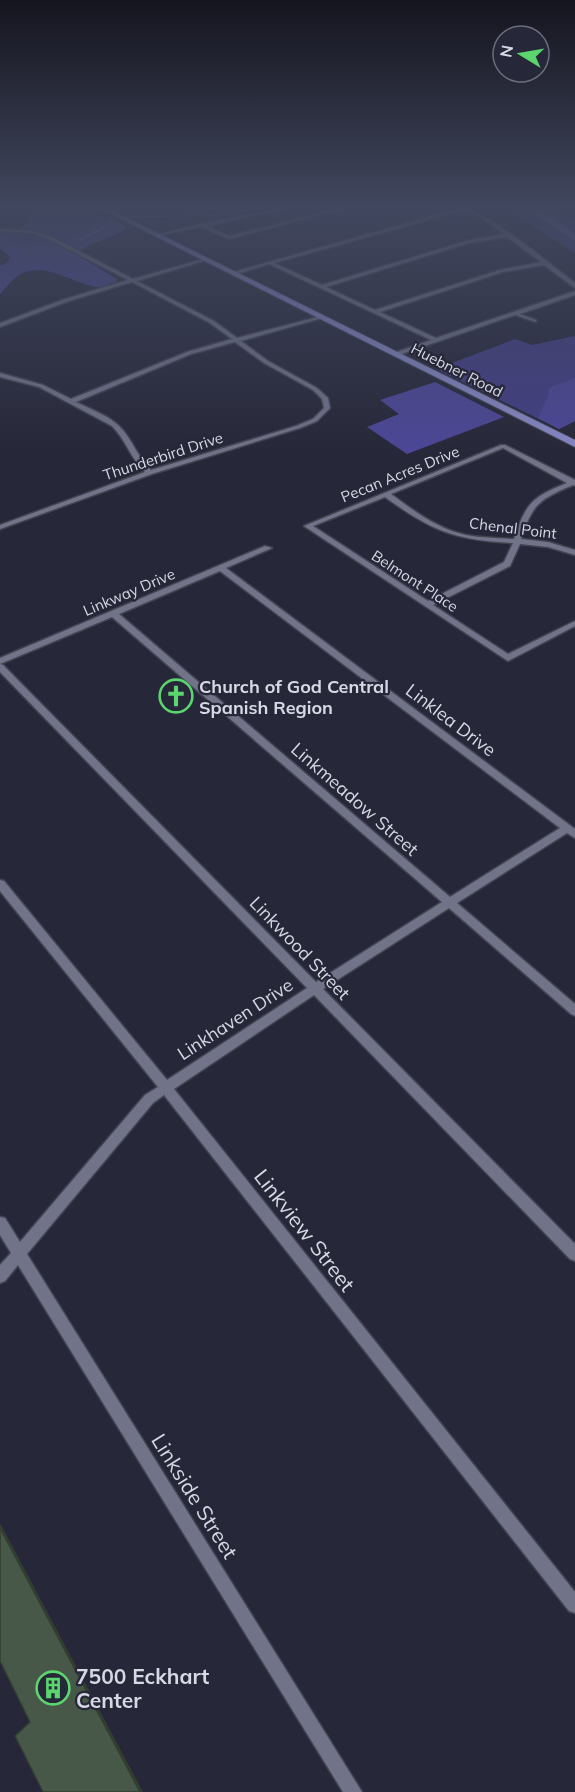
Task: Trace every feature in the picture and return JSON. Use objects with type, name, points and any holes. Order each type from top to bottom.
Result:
[{"type":"main road","name":"Huebner Road","points":[[270,292],[575,444]]},
{"type":"street","points":[[0,325],[95,292]]},
{"type":"street","points":[[152,292],[197,314],[238,340]]},
{"type":"street","points":[[331,292],[435,340]]},
{"type":"street","points":[[375,312],[440,292]]},
{"type":"street","points":[[396,354],[575,293]]},
{"type":"street","points":[[514,313],[534,321]]},
{"type":"street","points":[[70,402],[189,353],[320,317]]},
{"type":"street","name":"Thunderbird Drive","points":[[0,527],[150,473],[297,427],[323,414],[327,404],[315,389],[266,362],[238,340]]},
{"type":"street","points":[[0,375],[40,386],[119,429],[138,463],[150,473]]},
{"type":"street","name":"Pecan Acres Drive","points":[[308,526],[503,446],[574,483]]},
{"type":"street","points":[[427,605],[498,571],[510,560],[527,509],[543,496],[574,483]]},
{"type":"street","name":"Chenal Point","points":[[386,494],[412,513],[451,533],[474,538],[547,544],[575,553]]},
{"type":"street","name":"Belmont Place","points":[[308,526],[508,658],[575,623]]},
{"type":"street","name":"Linkway Drive","points":[[0,661],[268,548]]},
{"type":"street","name":"Linklea Drive","points":[[221,568],[571,831]]},
{"type":"street","name":"Linkmeadow Street","points":[[112,613],[451,902],[575,1011]]},
{"type":"street","name":"Linkwood Street","points":[[0,667],[575,1254]]},
{"type":"street","name":"Linkhaven Drive","points":[[0,1276],[149,1099],[315,988],[451,902],[571,831]]},
{"type":"street","name":"Linkview Street","points":[[0,884],[166,1088],[575,1605]]},
{"type":"street","name":"Linkside Street","points":[[0,1223],[353,1792]]},
{"type":"shaded area","points":[[575,336],[575,421],[559,429],[436,369],[515,339],[532,345]]},
{"type":"shaded area","points":[[575,378],[575,421],[559,429],[538,418],[548,396],[549,388]]},
{"type":"shaded area","points":[[435,382],[504,417],[407,454],[367,427],[399,414],[380,400]]},
{"type":"building","name":"7500 Eckhart Center","points":[[0,1528],[140,1792],[43,1792],[15,1736],[30,1722],[0,1661]]},
{"type":"place","name":"Church of God Central Spanish Region","points":[[176,696]]},
{"type":"place","name":"7500 Eckhart Center","points":[[53,1688]]}]
